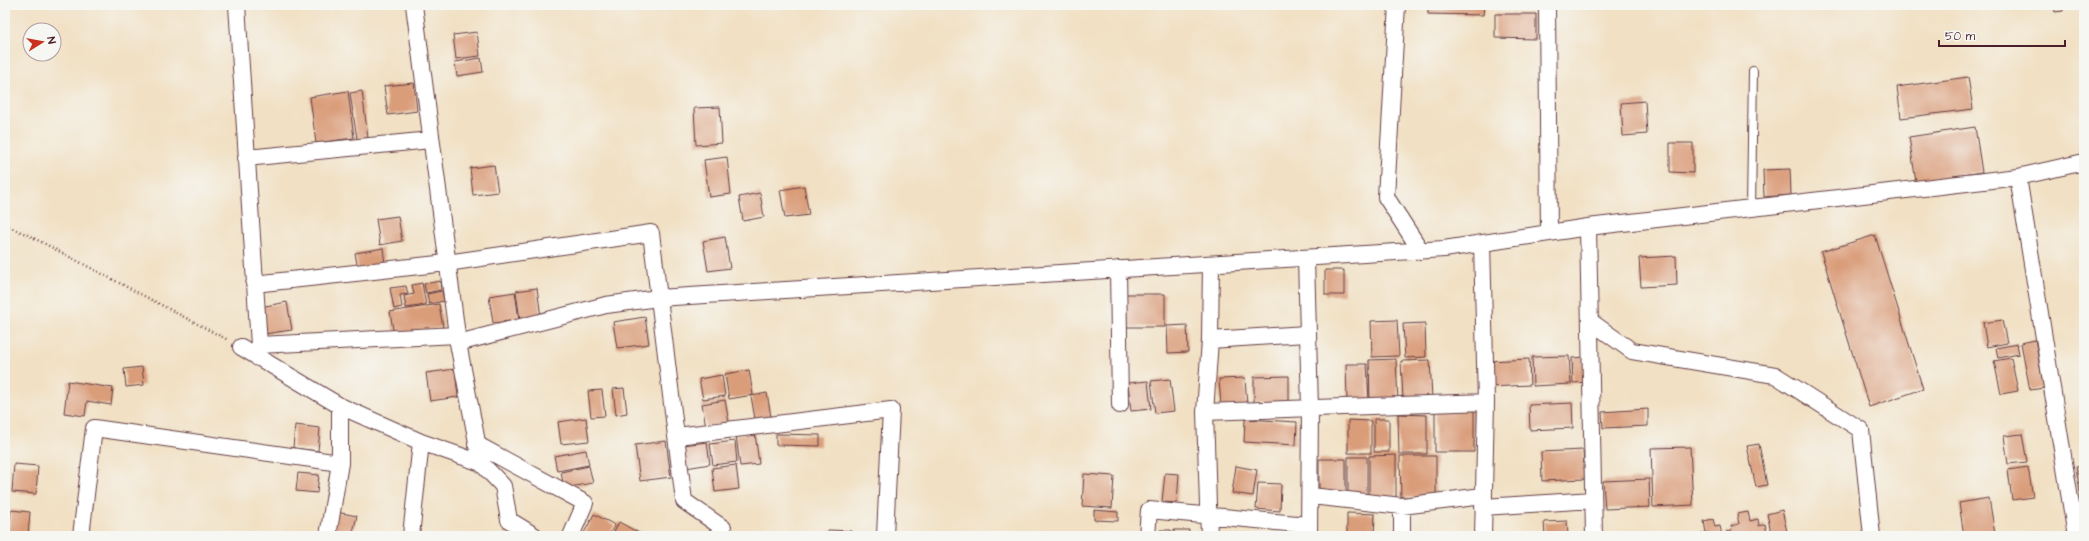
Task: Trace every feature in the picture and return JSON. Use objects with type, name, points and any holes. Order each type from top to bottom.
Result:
[{"type":"street","points":[[237,5],[259,351]]},
{"type":"street","points":[[414,5],[457,339],[481,464]]},
{"type":"street","points":[[1397,5],[1386,197],[1421,251]]},
{"type":"street","points":[[1547,5],[1549,233]]},
{"type":"street","points":[[246,158],[431,140]]},
{"type":"street","points":[[241,347],[259,351],[457,339],[606,305],[658,298],[1421,251],[1588,227],[2018,177],[2084,162]]},
{"type":"street","points":[[2018,177],[2076,536]]},
{"type":"street","points":[[1588,227],[1594,536]]},
{"type":"street","points":[[254,284],[448,263],[651,233],[684,501],[723,528],[721,536]]},
{"type":"street","points":[[1482,243],[1486,402],[1483,536]]},
{"type":"street","points":[[1147,536],[1149,510],[1210,515],[1309,531],[1311,496],[1306,258]]},
{"type":"street","points":[[1209,536],[1210,515],[1205,412],[1210,340],[1211,264]]},
{"type":"street","points":[[1118,269],[1120,405]]},
{"type":"street","points":[[1590,321],[1632,351],[1775,375],[1861,430],[1872,536]]},
{"type":"street","points":[[1210,340],[1307,334]]},
{"type":"street","points":[[259,351],[340,406],[421,442],[481,464],[502,486],[509,520],[535,536]]},
{"type":"street","points":[[1205,412],[1486,402]]},
{"type":"street","points":[[328,536],[340,463],[340,406]]},
{"type":"street","points":[[677,436],[891,410],[885,536]]},
{"type":"street","points":[[81,536],[94,428],[340,463]]},
{"type":"street","points":[[411,536],[421,442]]},
{"type":"street","points":[[476,444],[585,503],[571,536]]},
{"type":"street","points":[[1311,496],[1402,506],[1483,502],[1593,500]]},
{"type":"street","points":[[1402,506],[1402,536]]},
{"type":"street","points":[[2079,536],[2084,531]]},
{"type":"lane","points":[[1750,209],[1754,71]]},
{"type":"path","points":[[5,224],[241,347]]},
{"type":"building","points":[[1428,5],[1484,5],[1483,15],[1428,14]]},
{"type":"building","points":[[2054,5],[2062,5],[2063,11],[2055,12]]},
{"type":"building","points":[[1495,14],[1536,14],[1536,39],[1495,38]]},
{"type":"building","points":[[477,32],[480,56],[456,59],[453,35]]},
{"type":"building","points":[[481,58],[483,72],[457,76],[455,62]]},
{"type":"building","points":[[1968,77],[1973,109],[1901,118],[1897,87]]},
{"type":"building","points":[[414,83],[417,111],[388,115],[384,86]]},
{"type":"building","points":[[348,91],[354,138],[316,143],[310,97]]},
{"type":"building","points":[[362,91],[368,138],[357,139],[350,93]]},
{"type":"building","points":[[1645,101],[1647,134],[1623,136],[1621,103]]},
{"type":"building","points":[[720,107],[722,143],[696,145],[694,108]]},
{"type":"building","points":[[1975,127],[1982,172],[1916,182],[1909,137]]},
{"type":"building","points":[[1670,143],[1693,143],[1693,173],[1670,172]]},
{"type":"building","points":[[727,157],[731,194],[709,197],[704,160]]},
{"type":"building","points":[[494,165],[498,192],[473,195],[470,168]]},
{"type":"building","points":[[1790,169],[1791,195],[1764,197],[1763,170]]},
{"type":"building","points":[[804,186],[809,215],[785,218],[780,190]]},
{"type":"building","points":[[760,193],[764,217],[743,221],[739,197]]},
{"type":"building","points":[[398,216],[402,241],[380,245],[376,219]]},
{"type":"building","points":[[1875,235],[1923,389],[1869,407],[1821,252]]},
{"type":"building","points":[[725,237],[730,268],[708,271],[703,241]]},
{"type":"building","points":[[383,248],[385,265],[358,269],[355,253]]},
{"type":"building","points":[[1676,256],[1677,285],[1641,287],[1639,258]]},
{"type":"building","points":[[1325,270],[1344,270],[1344,295],[1325,295]]},
{"type":"building","points":[[440,281],[441,290],[426,293],[424,284]]},
{"type":"building","points":[[422,283],[426,305],[406,308],[404,296],[414,294],[412,285]]},
{"type":"building","points":[[406,286],[408,294],[400,295],[402,307],[394,309],[390,288]]},
{"type":"building","points":[[537,288],[541,317],[520,320],[516,291]]},
{"type":"building","points":[[442,291],[444,301],[429,304],[427,294]]},
{"type":"building","points":[[515,292],[519,320],[493,323],[489,296]]},
{"type":"building","points":[[1122,294],[1165,294],[1165,327],[1122,327]]},
{"type":"building","points":[[287,302],[292,330],[264,334],[260,307]]},
{"type":"building","points":[[439,304],[443,327],[394,335],[390,312]]},
{"type":"building","points":[[645,317],[649,344],[617,348],[613,322]]},
{"type":"building","points":[[1397,320],[1399,356],[1372,357],[1371,321]]},
{"type":"building","points":[[2002,320],[2007,343],[1987,347],[1983,323]]},
{"type":"building","points":[[1425,323],[1426,357],[1405,358],[1403,324]]},
{"type":"building","points":[[1187,325],[1188,352],[1168,353],[1167,326]]},
{"type":"building","points":[[2035,340],[2044,388],[2030,390],[2021,343]]},
{"type":"building","points":[[2017,344],[2019,354],[1998,358],[1996,348]]},
{"type":"building","points":[[1569,356],[1571,384],[1533,386],[1532,357]]},
{"type":"building","points":[[1587,357],[1589,382],[1573,383],[1572,358]]},
{"type":"building","points":[[2011,358],[2018,391],[2001,394],[1994,361]]},
{"type":"building","points":[[1396,359],[1398,401],[1370,402],[1369,360]]},
{"type":"building","points":[[1529,359],[1530,385],[1490,387],[1489,361]]},
{"type":"building","points":[[1430,360],[1432,398],[1403,399],[1401,361]]},
{"type":"building","points":[[1346,364],[1367,364],[1369,401],[1347,402]]},
{"type":"building","points":[[142,367],[144,385],[126,387],[124,369]]},
{"type":"building","points":[[455,369],[458,397],[430,401],[426,373]]},
{"type":"building","points":[[749,370],[753,395],[729,399],[725,374]]},
{"type":"building","points":[[722,375],[725,396],[703,399],[699,379]]},
{"type":"building","points":[[1289,376],[1289,403],[1254,403],[1254,377]]},
{"type":"building","points":[[1245,378],[1247,405],[1221,407],[1219,379]]},
{"type":"building","points":[[1170,379],[1174,411],[1155,413],[1151,381]]},
{"type":"building","points":[[68,381],[113,388],[111,405],[87,401],[85,416],[64,413]]},
{"type":"building","points":[[1148,381],[1151,409],[1131,411],[1128,383]]},
{"type":"building","points":[[624,388],[627,413],[616,415],[613,389]]},
{"type":"building","points":[[602,390],[605,416],[591,417],[588,391]]},
{"type":"building","points":[[767,393],[771,417],[755,419],[751,396]]},
{"type":"building","points":[[725,400],[729,423],[706,427],[702,404]]},
{"type":"building","points":[[1572,403],[1573,428],[1530,430],[1529,405]]},
{"type":"building","points":[[1435,405],[1474,405],[1474,452],[1435,452]]},
{"type":"building","points":[[1648,409],[1648,426],[1603,428],[1602,412]]},
{"type":"building","points":[[1398,414],[1427,415],[1427,454],[1399,454]]},
{"type":"building","points":[[586,418],[589,441],[561,444],[558,422]]},
{"type":"building","points":[[1245,419],[1297,422],[1296,445],[1244,442]]},
{"type":"building","points":[[1374,419],[1389,419],[1389,452],[1374,452]]},
{"type":"building","points":[[1348,420],[1371,421],[1371,453],[1348,453]]},
{"type":"building","points":[[295,425],[320,428],[318,451],[293,448]]},
{"type":"building","points":[[755,433],[759,464],[740,466],[736,435]]},
{"type":"building","points":[[776,434],[820,435],[820,446],[776,445]]},
{"type":"building","points":[[2022,434],[2027,462],[2008,464],[2004,436]]},
{"type":"building","points":[[666,441],[671,477],[640,481],[635,445]]},
{"type":"building","points":[[735,441],[737,462],[713,465],[710,444]]},
{"type":"building","points":[[707,442],[710,464],[686,468],[683,445]]},
{"type":"building","points":[[1759,444],[1767,485],[1756,487],[1747,446]]},
{"type":"building","points":[[1690,447],[1693,505],[1653,507],[1651,448]]},
{"type":"building","points":[[586,450],[589,465],[557,471],[554,456]]},
{"type":"building","points":[[1583,450],[1585,479],[1542,481],[1541,452]]},
{"type":"building","points":[[1396,455],[1396,497],[1369,497],[1369,456]]},
{"type":"building","points":[[1400,456],[1436,456],[1436,497],[1401,497]]},
{"type":"building","points":[[1348,457],[1367,457],[1367,497],[1348,497]]},
{"type":"building","points":[[1319,459],[1346,459],[1346,494],[1319,494]]},
{"type":"building","points":[[14,464],[38,466],[36,494],[12,492]]},
{"type":"building","points":[[736,465],[739,489],[715,492],[712,468]]},
{"type":"building","points":[[589,466],[593,483],[564,488],[561,472]]},
{"type":"building","points":[[1236,466],[1257,470],[1253,496],[1232,493]]},
{"type":"building","points":[[2084,466],[2084,512],[2083,512],[2076,467]]},
{"type":"building","points":[[2028,467],[2033,497],[2012,500],[2008,470]]},
{"type":"building","points":[[298,473],[319,475],[317,493],[296,491]]},
{"type":"building","points":[[1165,473],[1179,474],[1177,503],[1162,502]]},
{"type":"building","points":[[1084,474],[1114,476],[1112,508],[1082,506]]},
{"type":"building","points":[[1649,479],[1650,507],[1605,509],[1603,481]]},
{"type":"building","points":[[1258,483],[1281,484],[1280,511],[1256,509]]},
{"type":"building","points":[[1989,498],[1995,534],[1964,536],[1959,503]]},
{"type":"building","points":[[11,510],[30,512],[28,536],[8,536]]},
{"type":"building","points":[[1094,510],[1118,512],[1118,521],[1094,520]]},
{"type":"building","points":[[1782,510],[1788,536],[1772,536],[1767,514]]},
{"type":"building","points":[[336,512],[357,516],[352,536],[331,536]]},
{"type":"building","points":[[1748,512],[1750,521],[1758,519],[1759,526],[1765,524],[1768,536],[1727,536],[1726,532],[1732,531],[1731,526],[1739,524],[1737,514]]},
{"type":"building","points":[[1347,513],[1375,514],[1374,536],[1347,536]]},
{"type":"building","points":[[594,514],[615,525],[608,536],[588,536],[584,533]]},
{"type":"building","points":[[1713,519],[1715,527],[1720,526],[1722,536],[1701,536],[1701,534],[1706,533],[1704,521]]},
{"type":"building","points":[[1567,521],[1568,536],[1545,536],[1544,522]]},
{"type":"building","points":[[619,522],[641,534],[640,536],[612,536]]},
{"type":"building","points":[[828,530],[851,531],[851,536],[828,536]]},
{"type":"building","points":[[1160,530],[1171,530],[1172,536],[1160,536]]},
{"type":"building","points":[[1174,530],[1189,530],[1188,536],[1174,536]]}]
